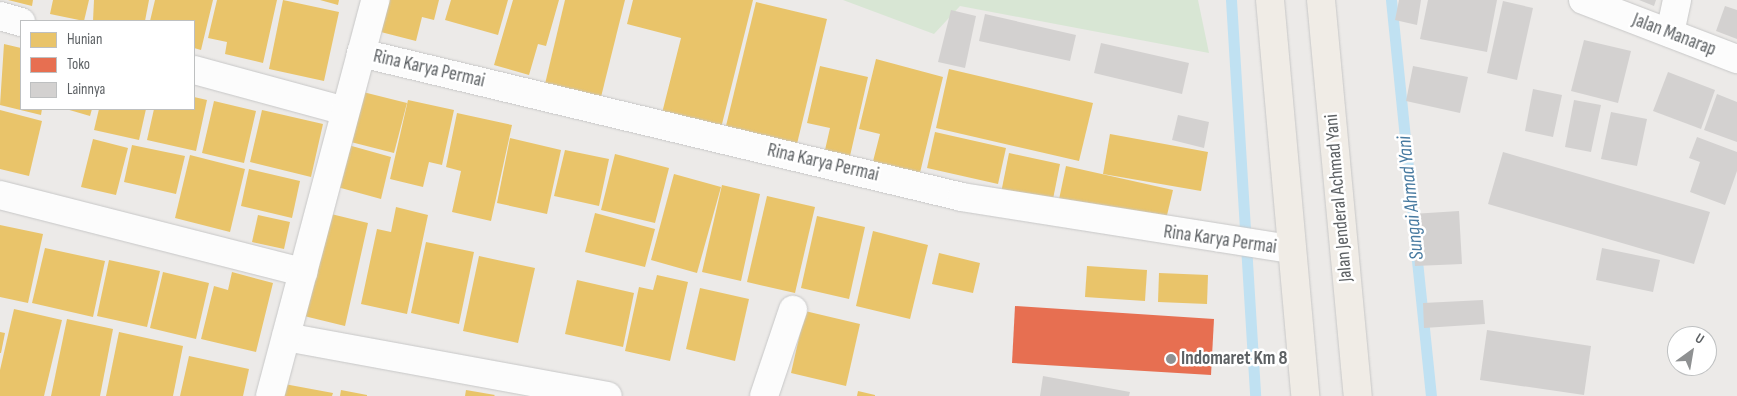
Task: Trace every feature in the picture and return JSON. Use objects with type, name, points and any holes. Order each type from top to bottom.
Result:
[{"type":"highway","points":[[1270,0],[1289,249],[1305,396]]},
{"type":"highway","name":"Jalan Jenderal Achmad Yani","points":[[1321,0],[1358,396]]},
{"type":"street","points":[[270,396],[375,0]]},
{"type":"street","name":"Jalan Manarap","points":[[1583,0],[1737,59]]},
{"type":"street","points":[[1670,33],[1677,0]]},
{"type":"street","points":[[0,16],[20,22]]},
{"type":"street","name":"Rina Karya Permai","points":[[361,53],[962,197],[1184,236],[1289,249]]},
{"type":"street","points":[[195,70],[345,111]]},
{"type":"street","points":[[0,195],[303,272]]},
{"type":"street","points":[[764,396],[793,310]]},
{"type":"street","points":[[286,337],[608,396]]},
{"type":"green space","points":[[843,0],[1198,0],[1209,53],[960,6],[934,34]]},
{"type":"building: Hunian","points":[[8,0],[33,0],[32,6]]},
{"type":"building: Hunian","points":[[53,0],[89,0],[84,20],[50,14]]},
{"type":"building: Hunian","points":[[94,0],[149,0],[145,20],[93,20]]},
{"type":"building: Hunian","points":[[155,0],[213,0],[201,50],[195,48],[195,20],[150,20]]},
{"type":"building: Hunian","points":[[217,0],[277,0],[263,63],[225,54],[227,42],[208,38]]},
{"type":"building: Hunian","points":[[283,0],[339,12],[324,81],[269,69]]},
{"type":"building: Hunian","points":[[320,0],[339,0],[338,5]]},
{"type":"building: Hunian","points":[[381,0],[439,0],[434,20],[422,17],[416,41],[373,30]]},
{"type":"building: Hunian","points":[[451,0],[508,0],[498,35],[445,20]]},
{"type":"building: Hunian","points":[[513,0],[559,0],[546,46],[538,44],[529,75],[494,65]]},
{"type":"building: Hunian","points":[[565,0],[625,0],[601,97],[545,84]]},
{"type":"building: Hunian","points":[[633,0],[753,0],[720,132],[661,117],[681,38],[627,24]]},
{"type":"building: Hunian","points":[[756,2],[827,19],[796,148],[725,130]]},
{"type":"building: Hunian","points":[[4,44],[20,48],[20,110],[0,105]]},
{"type":"building: Hunian","points":[[876,59],[943,77],[918,181],[871,169],[880,134],[859,129]]},
{"type":"building: Hunian","points":[[820,66],[868,77],[850,156],[825,150],[830,128],[807,123]]},
{"type":"building: Hunian","points":[[949,69],[1093,103],[1079,161],[936,128]]},
{"type":"building: Hunian","points":[[355,90],[407,103],[394,153],[343,140]]},
{"type":"building: Hunian","points":[[195,97],[207,100],[196,151],[147,140],[154,110],[195,110]]},
{"type":"building: Hunian","points":[[408,100],[454,110],[442,165],[429,162],[423,187],[390,179]]},
{"type":"building: Hunian","points":[[214,101],[256,111],[244,163],[202,153]]},
{"type":"building: Hunian","points":[[0,110],[42,121],[29,176],[0,169]]},
{"type":"building: Hunian","points":[[20,110],[42,110],[41,115]]},
{"type":"building: Hunian","points":[[69,110],[92,110],[90,116]]},
{"type":"building: Hunian","points":[[99,110],[146,110],[139,140],[94,130]]},
{"type":"building: Hunian","points":[[262,110],[323,124],[311,177],[250,162]]},
{"type":"building: Hunian","points":[[457,113],[512,125],[491,221],[452,212],[461,171],[446,167]]},
{"type":"building: Hunian","points":[[935,132],[1006,148],[998,184],[927,168]]},
{"type":"building: Hunian","points":[[1110,134],[1208,152],[1201,191],[1103,174]]},
{"type":"building: Hunian","points":[[510,138],[561,150],[547,214],[497,203]]},
{"type":"building: Hunian","points":[[93,139],[128,148],[116,195],[81,187]]},
{"type":"building: Hunian","points":[[341,143],[391,157],[381,199],[330,185]]},
{"type":"building: Hunian","points":[[132,145],[185,156],[176,194],[124,182]]},
{"type":"building: Hunian","points":[[565,150],[609,159],[599,206],[554,196]]},
{"type":"building: Hunian","points":[[1009,153],[1060,164],[1051,209],[1000,198]]},
{"type":"building: Hunian","points":[[615,154],[669,168],[655,223],[601,210]]},
{"type":"building: Hunian","points":[[190,155],[245,169],[230,232],[175,218]]},
{"type":"building: Hunian","points":[[1066,166],[1173,190],[1163,232],[1057,209]]},
{"type":"building: Hunian","points":[[249,169],[300,181],[292,218],[241,206]]},
{"type":"building: Hunian","points":[[674,174],[721,187],[697,273],[651,260]]},
{"type":"building: Hunian","points":[[722,185],[760,194],[741,281],[702,272]]},
{"type":"building: Hunian","points":[[767,196],[815,207],[795,293],[747,282]]},
{"type":"building: Hunian","points":[[396,207],[428,215],[407,314],[361,304],[377,229],[391,232]]},
{"type":"building: Hunian","points":[[327,213],[368,223],[345,326],[304,316]]},
{"type":"building: Hunian","points":[[595,213],[655,229],[645,267],[585,252]]},
{"type":"building: Hunian","points":[[258,215],[290,222],[284,249],[252,242]]},
{"type":"building: Hunian","points":[[817,216],[865,227],[849,299],[801,288]]},
{"type":"building: Hunian","points":[[0,225],[43,234],[28,303],[0,297]]},
{"type":"building: Hunian","points":[[873,231],[928,245],[910,319],[856,306]]},
{"type":"building: Hunian","points":[[426,242],[474,252],[459,324],[411,313]]},
{"type":"building: Hunian","points":[[45,248],[105,261],[93,317],[32,303]]},
{"type":"building: Hunian","points":[[939,253],[980,263],[973,293],[932,284]]},
{"type":"building: Hunian","points":[[479,256],[535,268],[518,343],[463,331]]},
{"type":"building: Hunian","points":[[109,260],[160,271],[147,327],[97,316]]},
{"type":"building: Hunian","points":[[1087,266],[1147,270],[1145,301],[1085,297]]},
{"type":"building: Hunian","points":[[163,272],[209,283],[196,339],[150,328]]},
{"type":"building: Hunian","points":[[232,272],[273,283],[256,352],[201,339],[214,286],[228,290]]},
{"type":"building: Hunian","points":[[1159,273],[1208,275],[1207,304],[1158,302]]},
{"type":"building: Hunian","points":[[657,275],[688,282],[670,361],[625,351],[639,287],[653,290]]},
{"type":"building: Hunian","points":[[577,280],[634,293],[623,347],[565,334]]},
{"type":"building: Hunian","points":[[700,288],[749,299],[735,361],[686,349]]},
{"type":"building: Hunian","points":[[14,309],[62,320],[44,396],[0,396],[0,370]]},
{"type":"building: Hunian","points":[[805,311],[860,324],[846,386],[791,373]]},
{"type":"building: Hunian","points":[[67,319],[113,329],[100,396],[51,396]]},
{"type":"building: Hunian","points":[[0,332],[5,333],[1,353],[0,353]]},
{"type":"building: Hunian","points":[[119,332],[183,346],[173,396],[106,396]]},
{"type":"building: Hunian","points":[[189,356],[249,369],[243,396],[180,396]]},
{"type":"building: Hunian","points":[[279,383],[333,393],[332,396],[277,396]]},
{"type":"building: Hunian","points":[[341,390],[367,395],[367,396],[340,396]]},
{"type":"building: Hunian","points":[[466,390],[495,395],[465,396]]},
{"type":"building: Hunian","points":[[858,391],[875,395],[875,396],[857,396]]},
{"type":"building: Toko","points":[[1015,306],[1214,319],[1211,375],[1012,363]]},
{"type":"building: Lainnya","points":[[1399,0],[1421,0],[1417,25],[1395,20]]},
{"type":"building: Lainnya","points":[[1428,0],[1497,0],[1487,52],[1420,39]]},
{"type":"building: Lainnya","points":[[1639,0],[1656,0],[1654,6]]},
{"type":"building: Lainnya","points":[[1503,1],[1533,8],[1517,80],[1487,73]]},
{"type":"building: Lainnya","points":[[1725,6],[1737,10],[1737,39],[1716,31]]},
{"type":"building: Lainnya","points":[[951,10],[976,16],[965,68],[938,62]]},
{"type":"building: Lainnya","points":[[985,14],[1076,35],[1070,61],[979,41]]},
{"type":"building: Lainnya","points":[[1584,40],[1631,51],[1618,103],[1571,91]]},
{"type":"building: Lainnya","points":[[1101,43],[1189,63],[1182,94],[1094,73]]},
{"type":"building: Lainnya","points":[[1413,66],[1468,77],[1460,113],[1406,101]]},
{"type":"building: Lainnya","points":[[1668,72],[1715,90],[1701,129],[1653,111]]},
{"type":"building: Lainnya","points":[[1533,89],[1562,95],[1553,137],[1525,131]]},
{"type":"building: Lainnya","points":[[1717,94],[1737,102],[1737,142],[1704,130]]},
{"type":"building: Lainnya","points":[[1574,100],[1601,105],[1591,152],[1565,147]]},
{"type":"building: Lainnya","points":[[1611,112],[1647,119],[1637,166],[1601,159]]},
{"type":"building: Lainnya","points":[[1178,115],[1209,122],[1204,148],[1172,140]]},
{"type":"building: Lainnya","points":[[1697,137],[1737,152],[1737,171],[1725,205],[1690,192],[1700,162],[1689,158]]},
{"type":"building: Lainnya","points":[[1503,152],[1710,212],[1694,264],[1488,204]]},
{"type":"building: Lainnya","points":[[1459,211],[1462,264],[1415,266],[1412,214]]},
{"type":"building: Lainnya","points":[[1602,248],[1660,260],[1653,292],[1596,280]]},
{"type":"building: Lainnya","points":[[1483,300],[1485,324],[1424,328],[1423,303]]},
{"type":"building: Lainnya","points":[[1487,330],[1591,346],[1584,395],[1480,380]]},
{"type":"building: Lainnya","points":[[1043,376],[1130,392],[1129,396],[1040,396]]},
{"type":"waterway","name":"Sungai Ahmad Yani","points":[[1231,0],[1255,396]]},
{"type":"waterway","name":"Sungai Ahmad Yani","points":[[1391,0],[1414,228]]},
{"type":"waterway","name":"Sungai Ahmad Yani","points":[[1416,251],[1431,396]]},
{"type":"place","name":"Indomaret Km 8","points":[[1171,359]]}]
